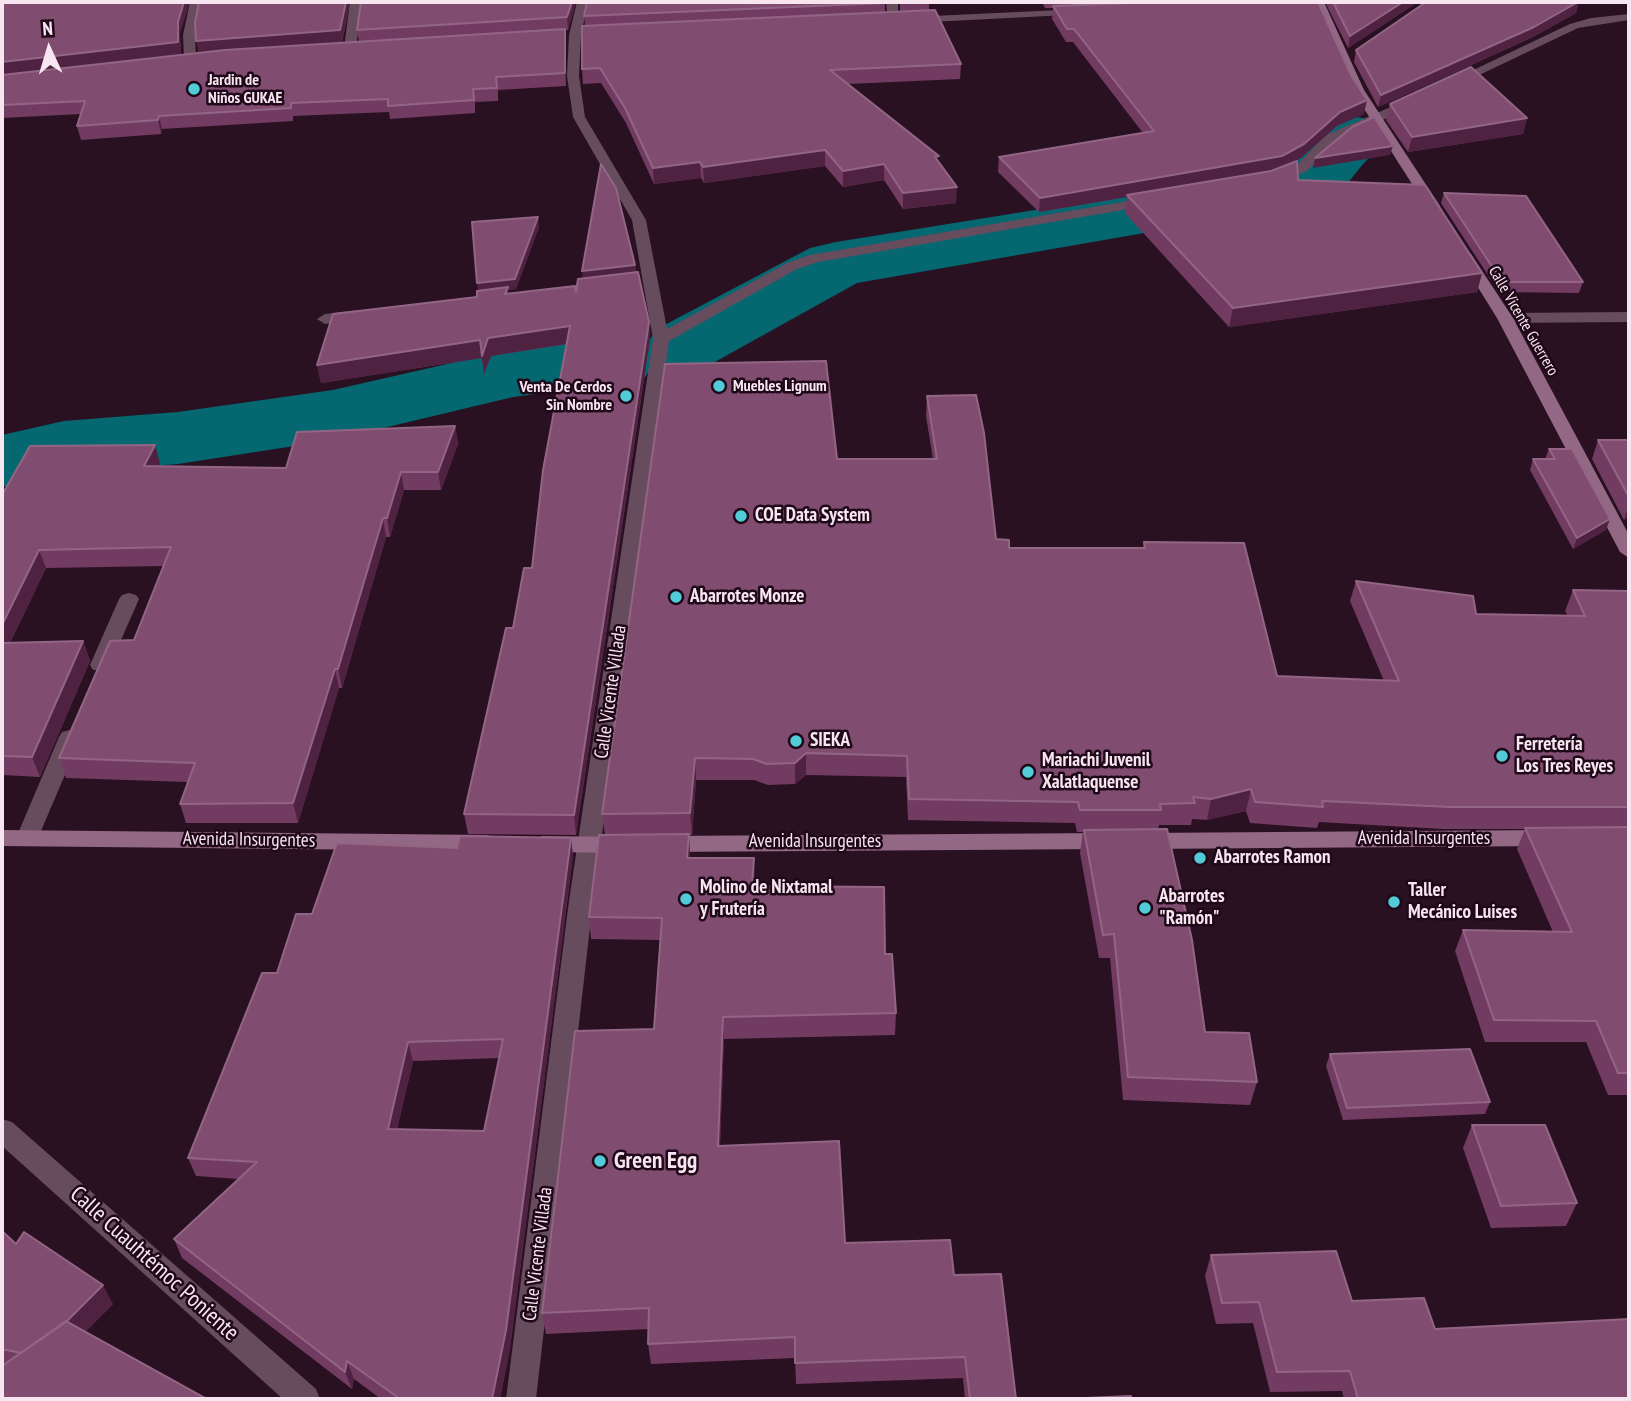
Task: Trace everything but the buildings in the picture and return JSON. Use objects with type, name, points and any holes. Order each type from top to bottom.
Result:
[{"type":"main road","points":[[1318,2],[1351,56],[1358,90],[1444,224]]},
{"type":"main road","name":"Calle Vicente Guerrero","points":[[1460,247],[1504,318],[1629,552]]},
{"type":"main road","name":"Avenida Insurgentes","points":[[2,838],[590,846],[1574,838]]},
{"type":"street","points":[[190,58],[188,35],[196,2]]},
{"type":"street","points":[[350,48],[356,2]]},
{"type":"street","name":"Calle Vicente Villada","points":[[521,1399],[579,915],[661,338],[643,282],[639,220],[627,195],[579,117],[573,76],[575,35],[582,2]]},
{"type":"street","points":[[892,2],[894,20]]},
{"type":"street","points":[[1298,2],[1312,2]]},
{"type":"street","points":[[880,21],[1089,12]]},
{"type":"street","points":[[1253,184],[1289,176],[1302,168],[1331,138],[1574,26],[1591,21],[1629,17]]},
{"type":"street","points":[[336,49],[363,48]]},
{"type":"street","points":[[661,338],[792,266],[815,258],[1170,198]]},
{"type":"street","points":[[325,319],[379,313]]},
{"type":"street","points":[[1504,318],[1629,317]]},
{"type":"street","points":[[91,687],[129,599]]},
{"type":"street","points":[[27,838],[80,712]]},
{"type":"street","name":"Calle Cuauhtémoc Poniente","points":[[2,1130],[305,1399]]},
{"type":"waterway","points":[[685,346],[836,264],[1304,187],[1318,176],[1343,147],[1358,136]]},
{"type":"waterway","points":[[2,461],[64,447],[178,438],[333,415],[513,373],[617,360]]},
{"type":"place","name":"Jardin de Niños GUKAE","points":[[194,89]]},
{"type":"place","name":"Muebles Lignum","points":[[719,386]]},
{"type":"place","name":"Venta De Cerdos Sin Nombre","points":[[626,396]]},
{"type":"place","name":"COE Data System","points":[[741,516]]},
{"type":"place","name":"Abarrotes Monze","points":[[676,597]]},
{"type":"place","name":"SIEKA","points":[[796,741]]},
{"type":"place","name":"Ferretería Los Tres Reyes","points":[[1502,756]]},
{"type":"place","name":"Mariachi Juvenil Xalatlaquense","points":[[1028,772]]},
{"type":"place","name":"Abarrotes Ramon","points":[[1200,858]]},
{"type":"place","name":"Molino de Nixtamal y Frutería","points":[[686,899]]},
{"type":"place","name":"Taller Mecánico Luises","points":[[1394,902]]},
{"type":"place","name":"Abarrotes \"Ramón\"","points":[[1145,908]]},
{"type":"place","name":"Green Egg","points":[[600,1161]]}]
